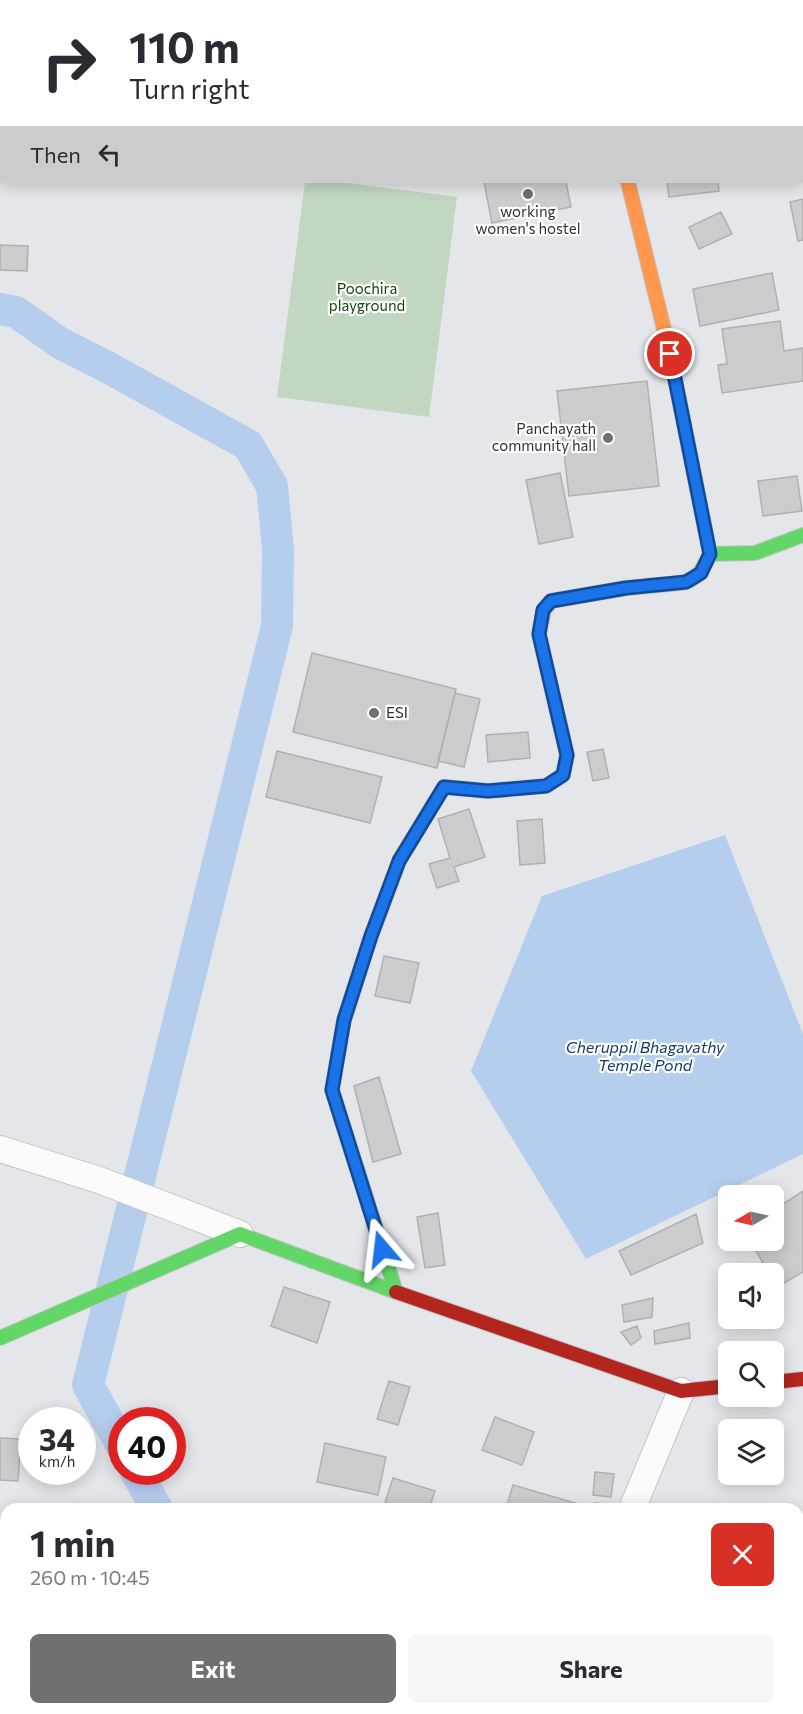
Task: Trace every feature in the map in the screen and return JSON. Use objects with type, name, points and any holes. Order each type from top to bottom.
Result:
[{"type":"street","points":[[396,1292],[332,1090],[344,1020],[371,936],[399,861],[444,787],[488,791],[546,786],[563,775],[567,755],[539,634],[543,610],[551,601],[626,588],[686,582],[701,573],[710,554],[670,354],[628,183]]},
{"type":"street","points":[[710,554],[755,553],[803,535]]},
{"type":"street","points":[[0,1149],[99,1180],[396,1292],[681,1391],[718,1387]]},
{"type":"street","points":[[0,1338],[240,1234]]},
{"type":"street","points":[[784,1381],[803,1379]]},
{"type":"street","points":[[634,1503],[681,1391]]},
{"type":"green space","name":"Poochira playground","points":[[305,183],[347,183],[457,197],[429,417],[277,397]]},
{"type":"water","name":"Cheruppil Bhagavathy Temple Pond","points":[[725,835],[803,1034],[803,1154],[739,1185],[718,1185],[718,1195],[586,1259],[471,1071],[542,896]]},
{"type":"building","name":"working women's hostel","points":[[484,183],[566,183],[571,207],[492,223]]},
{"type":"building","points":[[667,183],[718,183],[719,191],[669,197]]},
{"type":"building","points":[[803,199],[803,240],[798,241],[790,202]]},
{"type":"building","points":[[721,212],[732,234],[699,249],[689,227]]},
{"type":"building","points":[[0,245],[28,246],[27,271],[0,270]]},
{"type":"building","points":[[772,273],[779,310],[700,326],[693,289]]},
{"type":"building","points":[[780,321],[784,351],[803,348],[803,381],[722,393],[718,365],[727,364],[722,329]]},
{"type":"building","name":"Panchayath community hall","points":[[647,381],[659,486],[569,496],[557,391]]},
{"type":"building","points":[[560,473],[573,537],[539,544],[526,480]]},
{"type":"building","points":[[797,476],[802,511],[763,516],[758,481]]},
{"type":"building","name":"ESI","points":[[312,653],[456,689],[437,768],[293,732]]},
{"type":"building","points":[[455,693],[480,699],[464,767],[438,761]]},
{"type":"building","points":[[528,732],[530,758],[488,762],[486,735]]},
{"type":"building","points":[[603,749],[609,778],[593,781],[587,752]]},
{"type":"building","points":[[277,751],[382,777],[370,823],[266,797]]},
{"type":"building","points":[[469,809],[485,857],[454,867],[459,881],[437,888],[429,864],[450,858],[438,819]]},
{"type":"building","points":[[542,819],[545,863],[520,865],[517,821]]},
{"type":"building","points":[[384,956],[419,963],[410,1003],[375,996]]},
{"type":"building","points":[[379,1077],[401,1154],[373,1162],[354,1086]]},
{"type":"building","points":[[803,1191],[803,1272],[784,1283],[784,1263],[763,1263],[756,1251],[784,1251],[784,1203]]},
{"type":"building","points":[[438,1213],[445,1265],[425,1268],[417,1217]]},
{"type":"building","points":[[696,1214],[703,1243],[631,1275],[619,1251]]},
{"type":"building","points":[[284,1287],[330,1302],[317,1343],[271,1326]]},
{"type":"building","points":[[653,1298],[652,1317],[624,1322],[622,1305]]},
{"type":"building","points":[[689,1323],[690,1338],[655,1344],[654,1331]]},
{"type":"building","points":[[637,1326],[641,1338],[631,1345],[621,1332]]},
{"type":"building","points":[[389,1381],[410,1387],[398,1425],[377,1419]]},
{"type":"building","points":[[495,1417],[534,1432],[522,1465],[482,1450]]},
{"type":"building","points":[[0,1438],[18,1439],[18,1481],[0,1480]]},
{"type":"building","points":[[325,1443],[386,1457],[378,1495],[317,1482]]},
{"type":"building","points":[[595,1472],[614,1474],[611,1497],[593,1495]]},
{"type":"building","points":[[393,1478],[435,1491],[431,1503],[385,1503]]},
{"type":"building","points":[[513,1485],[575,1503],[508,1503]]},
{"type":"waterway","points":[[0,309],[16,312],[60,343],[248,445],[272,486],[278,549],[277,626],[88,1385],[108,1421]]},
{"type":"waterway","points":[[143,1485],[154,1503]]},
{"type":"traffic: fast","points":[[680,583],[696,577],[710,554],[755,553],[803,535]]},
{"type":"traffic: fast","points":[[396,1292],[332,1090],[344,1020],[371,936],[400,859]]},
{"type":"traffic: fast","points":[[0,1338],[240,1234],[396,1292]]},
{"type":"traffic: slow","points":[[628,183],[670,354],[710,554]]},
{"type":"traffic: slow","points":[[400,859],[444,787],[488,791],[546,786],[563,775],[567,755],[539,634],[544,610],[551,601],[626,588],[680,583]]},
{"type":"traffic: jam","points":[[396,1292],[681,1391],[718,1387]]},
{"type":"traffic: jam","points":[[784,1381],[803,1379]]},
{"type":"place","name":"working women's hostel","points":[[528,194]]},
{"type":"place","name":"Panchayath community hall","points":[[608,438]]},
{"type":"place","name":"ESI","points":[[374,713]]},
{"type":"route","points":[[382,1249],[332,1090],[344,1020],[371,936],[399,861],[444,787],[488,791],[546,786],[563,775],[567,755],[539,634],[543,610],[551,601],[626,588],[686,582],[701,573],[710,554],[670,354]]}]
